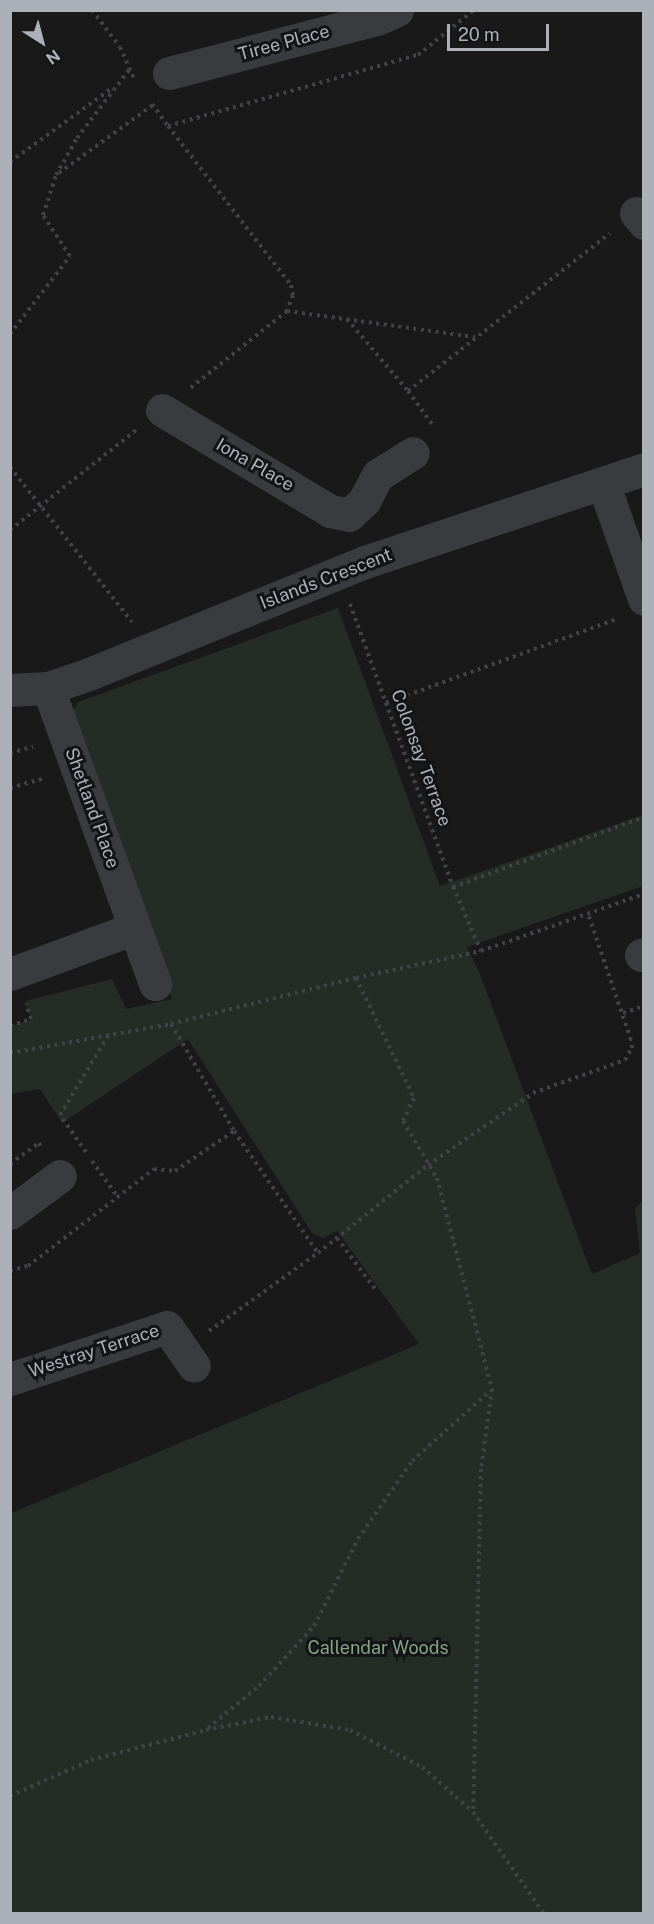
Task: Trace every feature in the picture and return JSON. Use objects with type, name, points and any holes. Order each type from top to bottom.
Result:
[{"type":"street","name":"Tiree Place","points":[[169,73],[377,19],[397,10]]},
{"type":"street","name":"Iona Place","points":[[162,410],[330,511],[349,515]]},
{"type":"street","points":[[352,568],[349,515],[364,501],[378,475],[413,453]]},
{"type":"street","name":"Islands Crescent","points":[[10,690],[48,688],[153,649],[352,568],[644,469]]},
{"type":"street","points":[[603,483],[638,563],[632,608]]},
{"type":"street","name":"Shetland Place","points":[[48,688],[155,984]]},
{"type":"street","points":[[10,974],[135,928]]},
{"type":"street","points":[[10,1213],[60,1176]]},
{"type":"street","name":"Westray Terrace","points":[[10,1378],[167,1327],[189,1358]]},
{"type":"path","points":[[10,334],[70,256],[43,215],[56,175],[77,138],[129,70],[120,47],[92,10]]},
{"type":"path","points":[[168,126],[418,55],[474,10]]},
{"type":"path","points":[[10,162],[114,87]]},
{"type":"path","points":[[10,530],[287,312],[293,295],[291,285],[153,105],[56,175]]},
{"type":"path","points":[[408,391],[475,337],[640,218]]},
{"type":"path","points":[[287,312],[346,318],[475,337]]},
{"type":"path","points":[[346,318],[408,391],[432,424]]},
{"type":"path","points":[[10,467],[153,649]]},
{"type":"path","name":"Colonsay Terrace","points":[[352,568],[386,703],[453,886],[481,951]]},
{"type":"path","points":[[386,703],[632,608]]},
{"type":"path","points":[[10,788],[45,778],[56,779]]},
{"type":"path","points":[[453,886],[644,817]]},
{"type":"path","points":[[10,1053],[171,1024],[356,978],[481,951],[644,894]]},
{"type":"path","points":[[189,1358],[428,1166],[533,1093],[625,1060],[632,1048],[588,914]]},
{"type":"path","points":[[356,978],[414,1098],[403,1121],[436,1178],[492,1389],[481,1468],[473,1812]]},
{"type":"path","points":[[622,1013],[644,1006]]},
{"type":"path","points":[[171,1024],[234,1131],[318,1253]]},
{"type":"path","points":[[110,1034],[60,1115],[117,1196]]},
{"type":"path","points":[[10,1271],[28,1266],[154,1169],[175,1171],[234,1131]]},
{"type":"path","points":[[337,1238],[375,1289]]},
{"type":"path","points":[[206,1730],[259,1686],[314,1626],[358,1539],[412,1461],[492,1389]]},
{"type":"path","points":[[10,1796],[91,1760],[206,1730],[271,1716],[350,1730],[422,1767],[473,1812],[544,1914]]},
{"type":"green space","name":"Callendar Woods","points":[[338,608],[440,886],[643,815],[643,886],[467,947],[480,974],[592,1274],[640,1253],[635,1209],[643,1200],[643,1913],[11,1913],[11,1513],[419,1344],[337,1231],[323,1238],[312,1233],[188,1039],[62,1123],[40,1089],[11,1094],[11,1026],[31,1019],[25,1001],[112,979],[126,1009],[172,999],[68,719],[78,702]]}]
